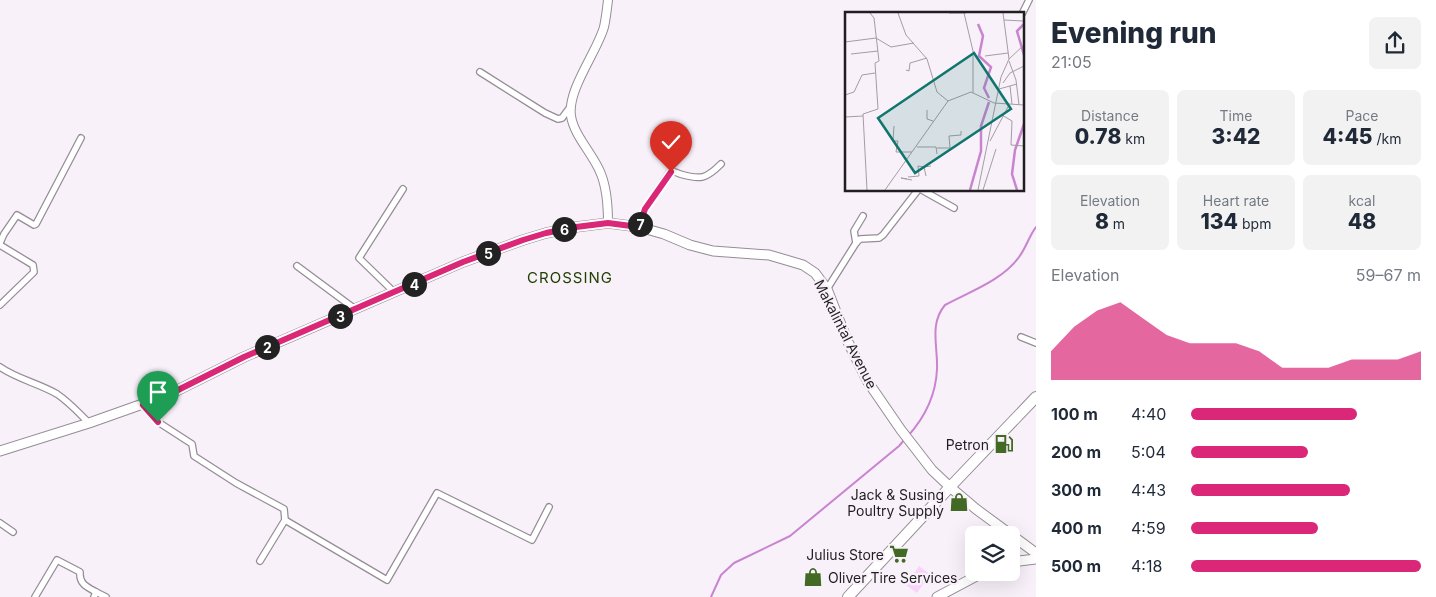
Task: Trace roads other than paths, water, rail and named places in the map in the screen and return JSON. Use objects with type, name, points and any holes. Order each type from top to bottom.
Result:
[{"type":"highway","points":[[848,597],[1036,397]]},
{"type":"main road","name":"Makalintal Avenue","points":[[0,451],[89,423],[168,395],[244,357],[463,262],[546,233],[608,223],[639,227],[713,251],[769,255],[803,265],[815,273],[827,289],[857,361],[868,382],[932,470],[976,509],[1036,553]]},
{"type":"main road","points":[[1020,561],[1036,559]]},
{"type":"main road","points":[[937,597],[967,581]]},
{"type":"street","points":[[608,0],[604,28],[574,94],[571,106],[571,116],[575,128],[601,173],[607,196],[608,223]]},
{"type":"street","points":[[1023,12],[1028,0]]},
{"type":"street","points":[[480,72],[545,113],[558,119],[562,118],[571,106]]},
{"type":"street","points":[[0,305],[34,272],[33,265],[0,244],[4,234],[17,215],[34,225],[36,224],[80,138]]},
{"type":"street","points":[[639,227],[645,209],[669,173],[675,172],[696,178],[707,176],[721,164]]},
{"type":"street","points":[[394,292],[360,258],[403,189]]},
{"type":"street","points":[[827,289],[856,243],[860,239],[879,238],[883,235],[919,191]]},
{"type":"street","points":[[922,191],[954,208]]},
{"type":"street","points":[[856,243],[854,231],[863,216]]},
{"type":"street","points":[[297,266],[355,309]]},
{"type":"street","points":[[1021,337],[1036,343]]},
{"type":"street","points":[[0,366],[22,379],[56,394],[89,423]]},
{"type":"street","points":[[143,405],[158,422],[192,444],[194,456],[236,484],[284,509],[285,520],[260,561]]},
{"type":"street","points":[[285,520],[387,580],[438,493],[532,540],[549,507]]},
{"type":"street","points":[[0,523],[13,532]]},
{"type":"street","points":[[35,597],[58,560],[80,572],[82,584],[95,595],[106,597]]},
{"type":"waterway","points":[[908,436],[920,421],[932,396],[937,369],[935,336],[940,312],[945,305],[985,285],[1012,265],[1036,227]]},
{"type":"waterway","points":[[711,597],[721,575],[734,563],[790,536],[905,439]]},
{"type":"place","name":"Petron","points":[[1004,444]]},
{"type":"place","name":"Jack & Susing Poultry Supply","points":[[959,502]]},
{"type":"place","name":"Julius Store","points":[[899,554]]},
{"type":"place","name":"Oliver Tire Services","points":[[813,577]]},
{"type":"district","name":"CROSSING","points":[[570,277]]}]
